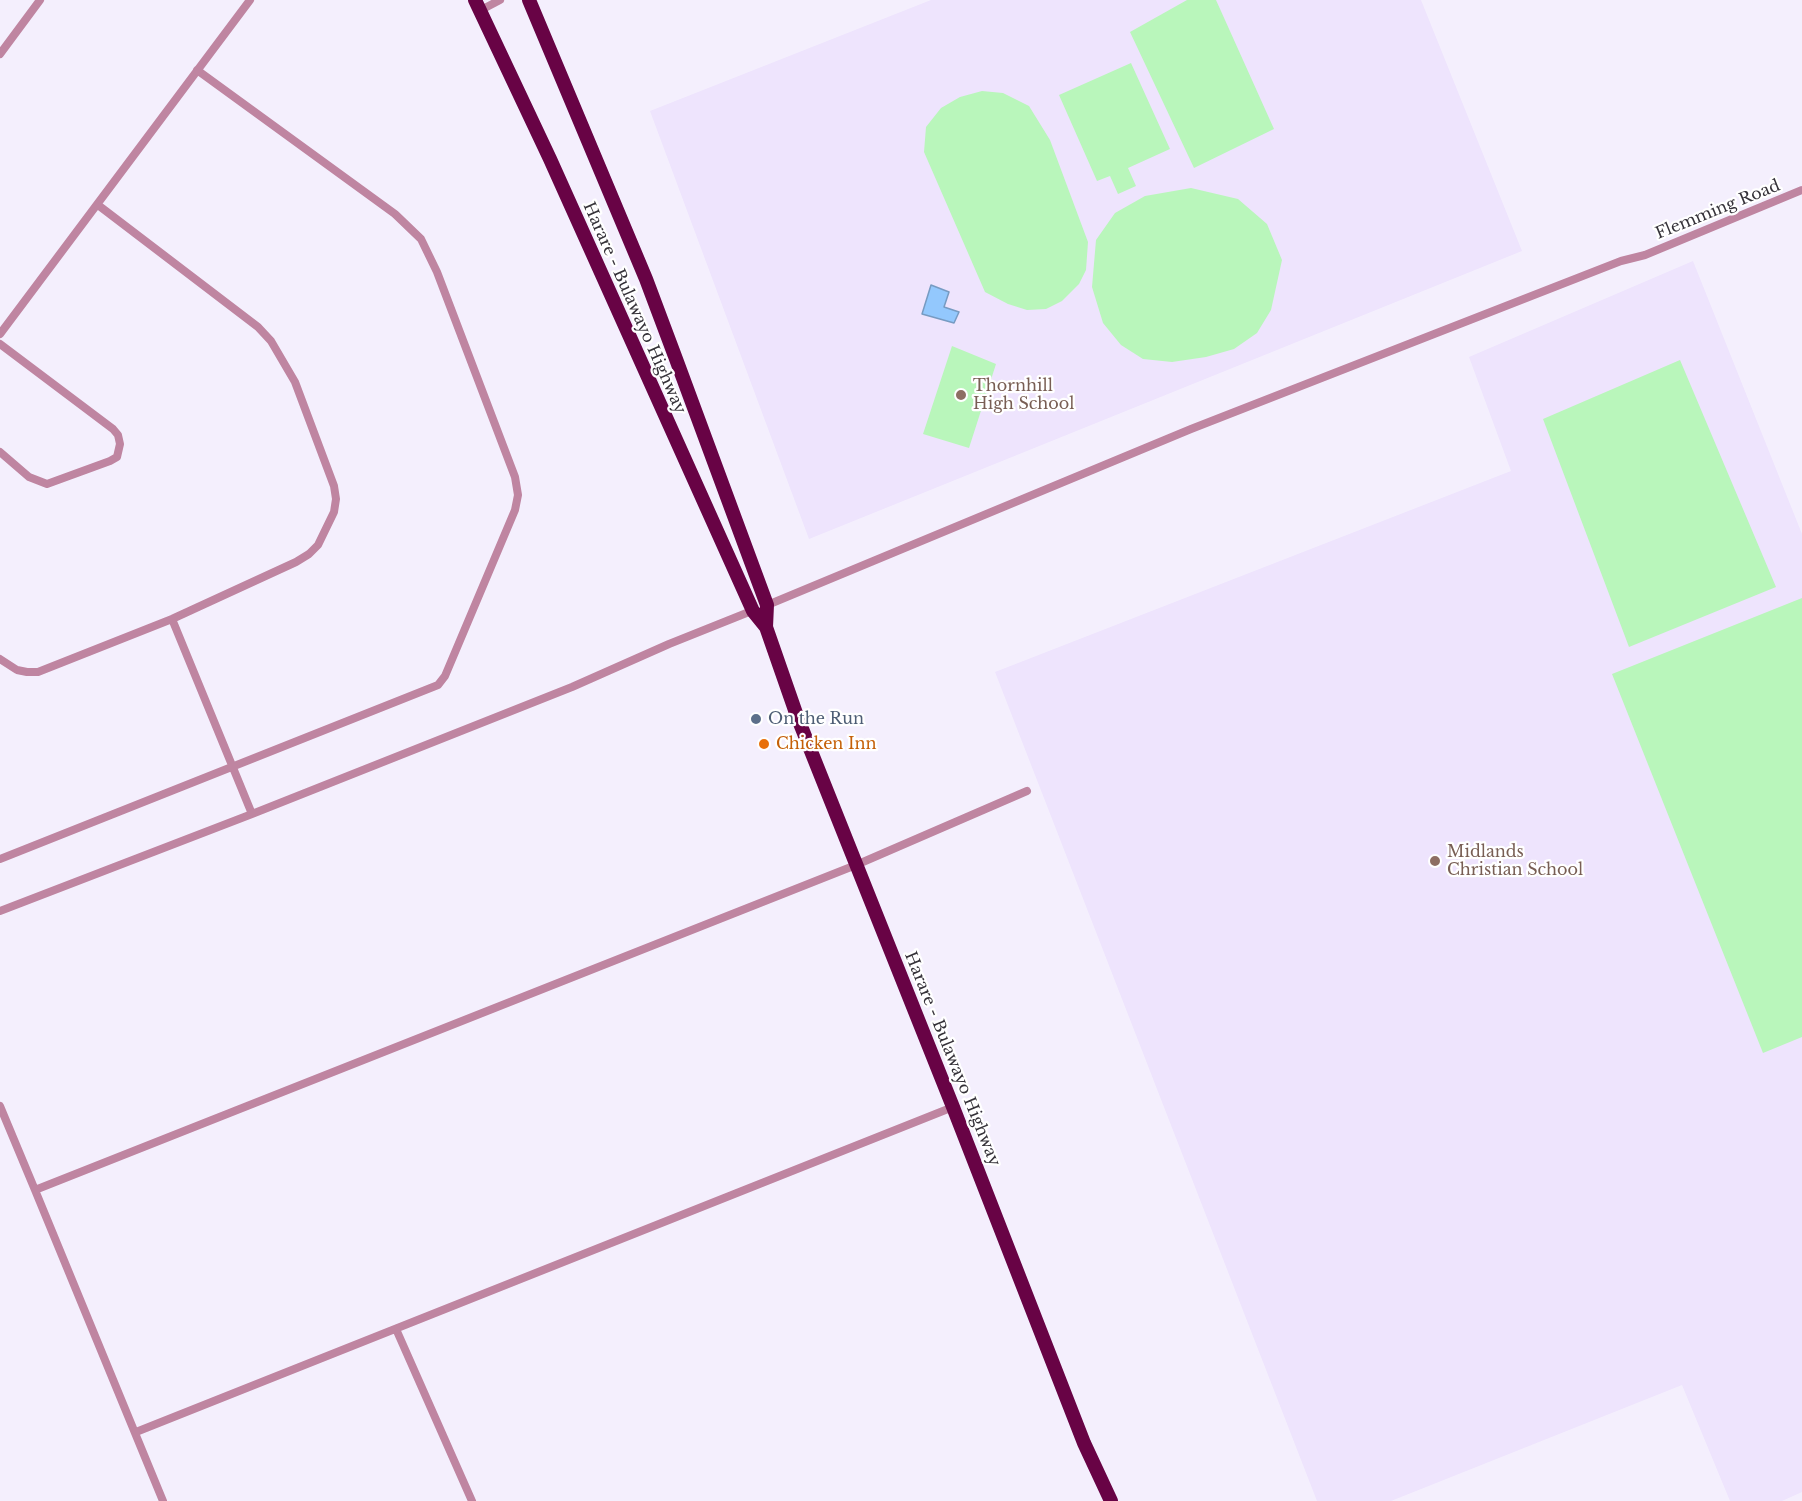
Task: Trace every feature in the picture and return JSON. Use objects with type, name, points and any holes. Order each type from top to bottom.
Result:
[{"type":"highway","name":"Harare - Bulawayo Highway","points":[[529,0],[645,279],[767,605],[766,627]]},
{"type":"highway","name":"Harare - Bulawayo Highway","points":[[478,5],[753,610],[766,627],[797,716],[1080,1432],[1112,1501]]},
{"type":"street","points":[[0,54],[40,0]]},
{"type":"street","points":[[0,334],[250,0]]},
{"type":"street","points":[[478,5],[500,0]]},
{"type":"street","points":[[0,859],[438,685],[445,676],[515,510],[518,495],[515,477],[445,293],[421,240],[395,214],[197,70]]},
{"type":"street","name":"Flemming Road","points":[[0,911],[572,687],[669,644],[1191,429],[1621,261],[1645,255],[1802,190]]},
{"type":"street","points":[[0,659],[17,670],[38,672],[172,619],[309,554],[318,545],[334,512],[334,486],[295,382],[271,341],[258,327],[98,206]]},
{"type":"street","points":[[0,344],[113,429],[118,435],[120,444],[117,457],[110,461],[47,484],[29,477],[0,452]]},
{"type":"street","points":[[172,619],[252,814]]},
{"type":"street","points":[[35,1190],[856,865],[1027,791]]},
{"type":"street","points":[[0,1106],[163,1501]]},
{"type":"street","points":[[136,1432],[953,1107]]},
{"type":"street","points":[[396,1329],[472,1501]]},
{"type":"shaded area","name":"Thornhill High School","points":[[931,0],[1421,0],[1522,251],[809,539],[650,111]]},
{"type":"shaded area","name":"Midlands Christian School","points":[[1693,261],[1802,534],[1802,1492],[1782,1501],[1730,1501],[1682,1385],[1391,1501],[1317,1501],[995,672],[1511,471],[1469,357]]},
{"type":"green space","points":[[1187,0],[1216,0],[1274,129],[1194,168],[1130,32]]},
{"type":"green space","points":[[1131,63],[1170,149],[1128,168],[1136,186],[1118,194],[1110,176],[1097,181],[1059,95]]},
{"type":"green space","points":[[982,91],[1003,93],[1029,106],[1050,140],[1088,242],[1086,270],[1079,284],[1062,301],[1046,309],[1027,310],[1008,304],[985,292],[924,152],[926,127],[941,108],[960,97]]},
{"type":"green space","points":[[1191,188],[1238,199],[1267,224],[1282,260],[1271,310],[1257,333],[1234,349],[1206,357],[1172,362],[1143,359],[1121,345],[1103,323],[1092,287],[1096,240],[1115,213],[1145,196]]},
{"type":"green space","points":[[952,346],[996,364],[969,448],[923,434]]},
{"type":"green space","points":[[1680,360],[1776,587],[1629,647],[1543,419]]},
{"type":"green space","points":[[1802,598],[1802,1037],[1763,1053],[1612,674]]},
{"type":"water","points":[[931,285],[949,292],[944,307],[959,312],[954,323],[922,314]]},
{"type":"place","name":"Thornhill High School","points":[[961,395]]},
{"type":"place","name":"On the Run","points":[[756,719]]},
{"type":"place","name":"Chicken Inn","points":[[764,744]]},
{"type":"place","name":"Midlands Christian School","points":[[1435,861]]}]
